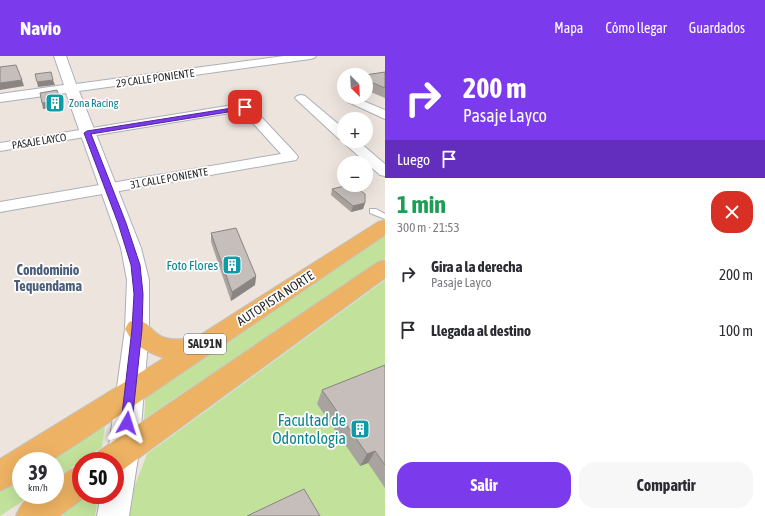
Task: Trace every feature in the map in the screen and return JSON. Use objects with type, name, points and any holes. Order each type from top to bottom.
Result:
[{"type":"main road","points":[[60,56],[87,133],[125,229],[136,265],[138,294],[137,329],[129,395],[118,452]]},
{"type":"main road","name":"29 CALLE PONIENTE","points":[[0,98],[310,56]]},
{"type":"main road","name":"AUTOPISTA NORTE","points":[[38,452],[129,395],[201,346],[379,219]]},
{"type":"main road","points":[[123,452],[385,267]]},
{"type":"main road","points":[[137,329],[149,342],[158,347],[176,350],[201,346]]},
{"type":"main road","points":[[0,476],[12,469]]},
{"type":"main road","points":[[32,516],[72,488]]},
{"type":"main road","points":[[113,516],[114,504]]},
{"type":"street","points":[[301,98],[337,130]]},
{"type":"street","points":[[361,104],[385,115]]},
{"type":"street","name":"PASAJE LAYCO","points":[[0,147],[245,107],[291,157]]},
{"type":"street","points":[[358,148],[385,172]]},
{"type":"street","name":"31 CALLE PONIENTE","points":[[0,207],[291,157]]},
{"type":"lane","points":[[379,219],[385,217]]},
{"type":"green space","points":[[385,233],[385,258],[144,419],[146,390]]},
{"type":"green space","points":[[385,280],[385,516],[126,516],[127,506],[147,454]]},
{"type":"green space","points":[[106,418],[102,447],[95,452],[72,452],[72,467],[64,473],[64,452],[55,452]]},
{"type":"green space","points":[[12,481],[12,504],[18,504],[0,516],[0,489]]},
{"type":"green space","points":[[72,500],[72,504],[97,504],[95,516],[44,516]]},
{"type":"building","points":[[16,65],[22,80],[0,83],[0,67]]},
{"type":"building","points":[[51,72],[53,80],[37,82],[35,74]]},
{"type":"building","points":[[385,72],[385,88],[373,83],[373,74]]},
{"type":"building","points":[[57,90],[61,101],[42,103],[40,93]]},
{"type":"building","points":[[337,188],[337,192],[362,192],[365,194],[365,203],[353,206],[332,189]]},
{"type":"building","name":"Foto Flores","points":[[236,228],[256,276],[232,292],[211,233]]},
{"type":"building","name":"Facultad de Odontologia","points":[[385,365],[385,465],[375,451],[367,454],[322,390]]},
{"type":"building","points":[[304,489],[320,516],[247,516]]},
{"type":"place","name":"Zona Racing","points":[[55,103]]},
{"type":"place","name":"Foto Flores","points":[[232,265]]},
{"type":"place","name":"Facultad de Odontologia","points":[[360,429]]},
{"type":"district","name":"Condominio Tequendama","points":[[48,278]]},
{"type":"route","points":[[127,423],[137,329],[138,280],[136,265],[122,223],[87,133],[245,107]]}]
